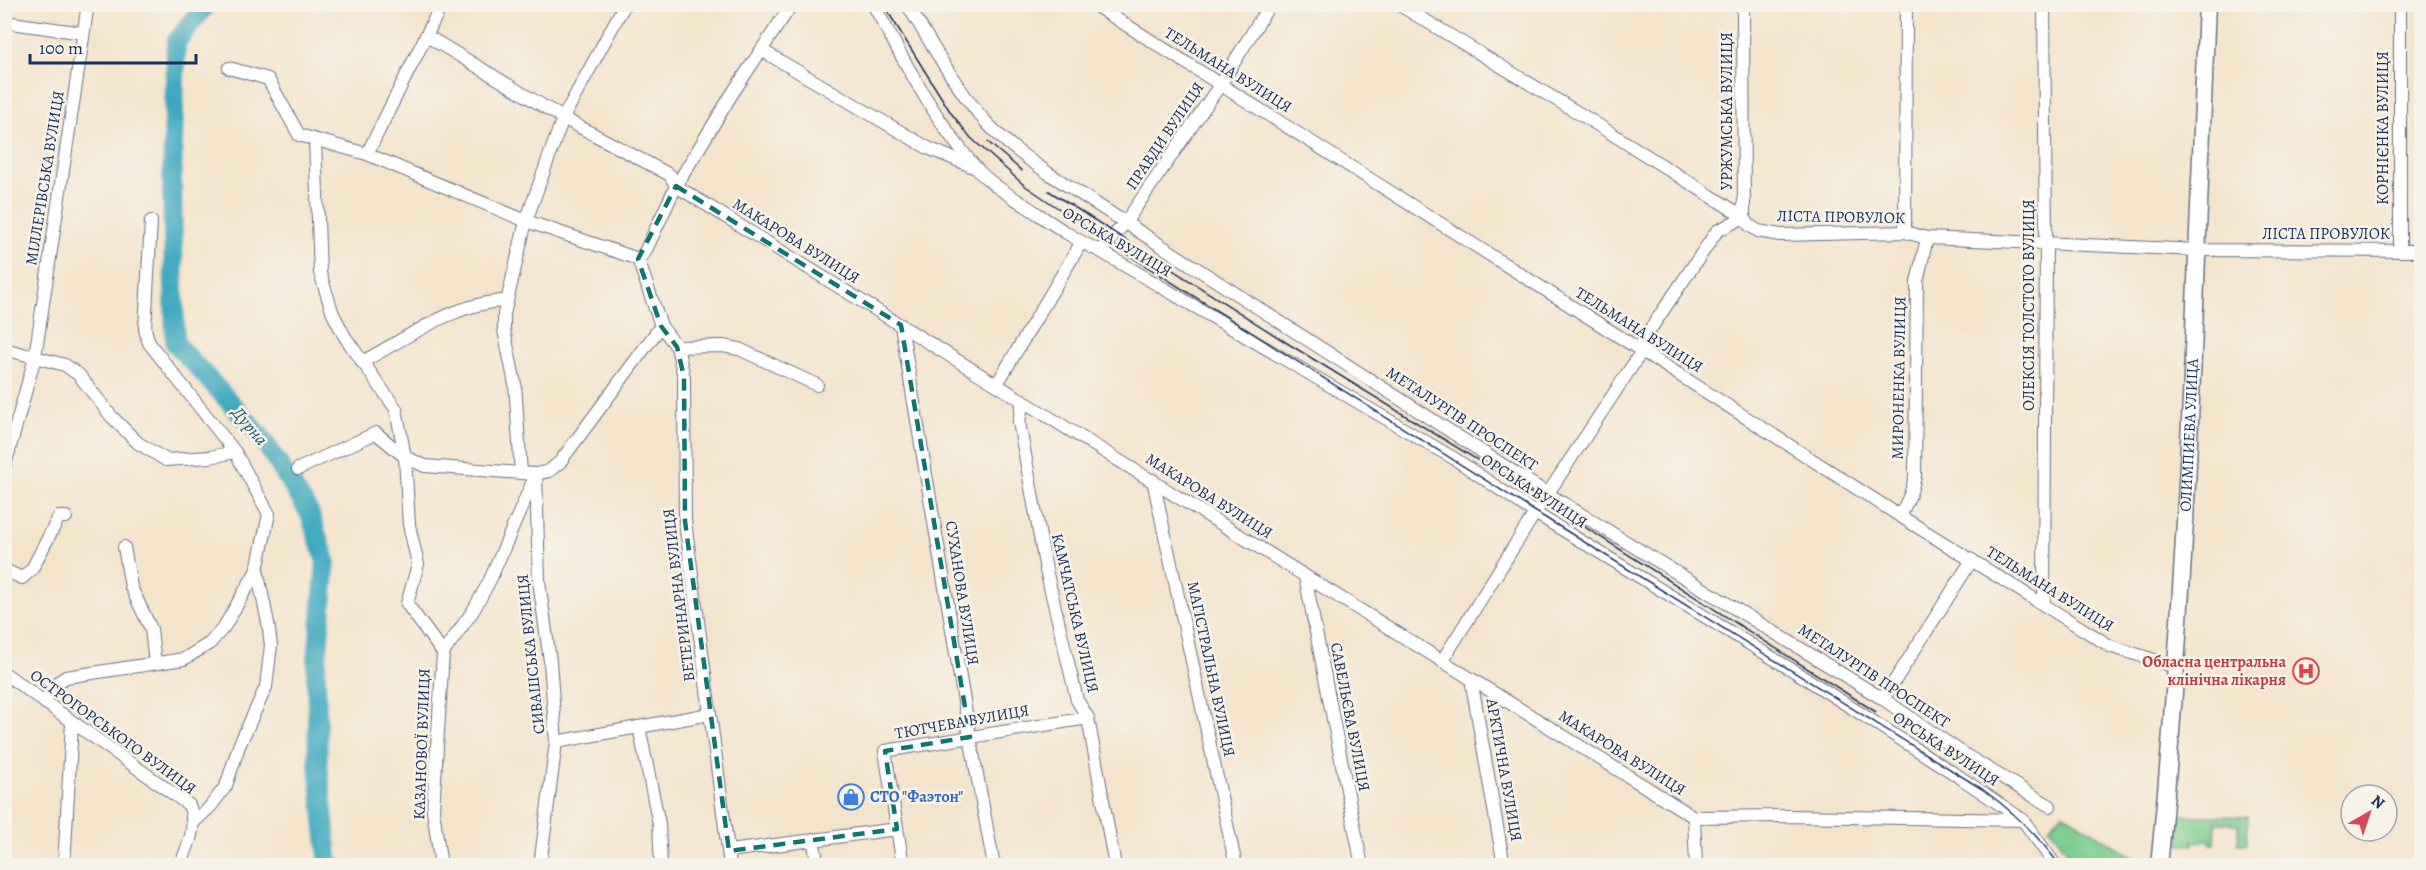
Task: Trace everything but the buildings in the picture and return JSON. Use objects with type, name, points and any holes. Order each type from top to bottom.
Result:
[{"type":"main road","name":"ОЛИМПИЕВА УЛИЦА","points":[[2159,866],[2176,667],[2199,250],[2207,4]]},
{"type":"street","name":"МІЛЛЕРІВСЬКА ВУЛИЦЯ","points":[[4,469],[34,357],[88,4]]},
{"type":"street","points":[[367,154],[442,4]]},
{"type":"street","points":[[521,473],[515,384],[504,330],[506,301],[526,221],[563,118],[625,4]]},
{"type":"street","points":[[229,68],[268,79],[299,135],[367,154],[526,221],[638,259],[645,252],[676,186],[732,94],[763,51],[792,4]]},
{"type":"street","name":"ОРСЬКА ВУЛИЦЯ","points":[[873,4],[913,76],[948,131],[976,168],[991,182],[1081,243],[1100,251],[1455,459],[1535,513],[1799,674],[2023,820],[2056,866]]},
{"type":"street","name":"МЕТАЛУРГІВ ПРОСПЕКТ","points":[[907,4],[958,86],[984,120],[1014,149],[1125,224],[1548,494],[1883,699],[1967,756],[2050,806]]},
{"type":"street","name":"ТЕЛЬМАНА ВУЛИЦЯ","points":[[1093,4],[1900,516],[2110,646],[2176,667]]},
{"type":"street","name":"ПРАВДИ ВУЛИЦЯ","points":[[1100,251],[1125,224],[1220,85],[1270,4]]},
{"type":"street","name":"ЛІСТА ПРОВУЛОК","points":[[1398,4],[1590,120],[1744,217],[1749,225],[1758,231],[1780,235],[1905,232],[1927,238],[2199,250],[2421,251]]},
{"type":"street","name":"УРЖУМСЬКА ВУЛИЦЯ","points":[[1743,4],[1744,217]]},
{"type":"street","points":[[1905,232],[1906,4]]},
{"type":"street","name":"ОЛЕКСІЯ ТОЛСТОГО ВУЛИЦЯ","points":[[2043,4],[2046,242],[2044,605]]},
{"type":"street","name":"КОРНІЄНКА ВУЛИЦЯ","points":[[2400,4],[2400,251]]},
{"type":"street","points":[[4,22],[83,33]]},
{"type":"street","name":"МАКАРОВА ВУЛИЦЯ","points":[[427,36],[563,118],[670,175],[676,186],[1694,817],[1789,816],[2023,820]]},
{"type":"street","name":"ОРСЬКА ВУЛИЦЯ","points":[[763,51],[928,148],[976,168]]},
{"type":"street","name":"КАЗАНОВОЇ ВУЛИЦЯ","points":[[315,140],[320,273],[333,314],[345,337],[396,409],[405,457],[409,525],[418,564],[407,604],[443,653],[433,810],[441,866]]},
{"type":"street","points":[[1442,661],[1535,513],[1642,351],[1643,340],[1717,231],[1744,217]]},
{"type":"street","points":[[45,702],[52,686],[66,677],[183,659],[210,643],[224,627],[257,570],[270,514],[235,452],[149,343],[145,329],[151,221]]},
{"type":"street","name":"МИРОНЕНКА ВУЛИЦЯ","points":[[1900,516],[1915,477],[1917,282],[1927,238]]},
{"type":"street","points":[[997,384],[1081,243]]},
{"type":"street","name":"ВЕТЕРИНАРНА ВУЛИЦЯ","points":[[638,259],[661,326],[677,347],[684,377],[685,521],[730,866]]},
{"type":"street","points":[[362,362],[453,313],[485,302],[506,301]]},
{"type":"street","name":"СУХАНОВА ВУЛИЦЯ","points":[[901,325],[994,866]]},
{"type":"street","points":[[298,469],[376,433],[405,457],[425,466],[536,474],[549,471],[560,462],[661,326]]},
{"type":"street","points":[[677,347],[723,346],[739,349],[817,385]]},
{"type":"street","points":[[4,349],[65,364],[79,375],[111,416],[138,444],[166,460],[210,457],[235,452]]},
{"type":"street","name":"КАМЧАТСЬКА ВУЛИЦЯ","points":[[1023,400],[1019,423],[1046,570],[1077,700],[1088,718],[1115,866]]},
{"type":"street","name":"СИВАШСЬКА ВУЛИЦЯ","points":[[443,653],[473,612],[490,580],[536,474]]},
{"type":"street","name":"СИВАШСЬКА ВУЛИЦЯ","points":[[536,474],[539,581],[550,661],[556,742],[540,866]]},
{"type":"street","name":"МАГІСТРАЛЬНА ВУЛИЦЯ","points":[[1153,480],[1236,866]]},
{"type":"street","points":[[4,570],[22,578],[32,569],[59,517],[66,517]]},
{"type":"street","points":[[124,547],[131,587],[151,628],[154,663]]},
{"type":"street","points":[[1883,699],[1972,560]]},
{"type":"street","points":[[180,866],[193,823],[210,807],[226,786],[239,747],[266,687],[271,645],[257,570]]},
{"type":"street","name":"САВЕЛЬЄВА ВУЛИЦЯ","points":[[1305,576],[1362,866]]},
{"type":"street","name":"ОСТРОГОРСЬКОГО ВУЛИЦЯ","points":[[4,673],[189,805],[193,823]]},
{"type":"street","name":"АРКТИЧНА ВУЛИЦЯ","points":[[1471,679],[1504,866]]},
{"type":"street","points":[[556,742],[710,714]]},
{"type":"street","name":"ТЮТЧЕВА ВУЛИЦЯ","points":[[903,866],[885,752],[1088,718]]},
{"type":"street","points":[[64,866],[72,723]]},
{"type":"street","points":[[639,727],[659,824],[662,866]]},
{"type":"street","points":[[1694,817],[1696,866]]},
{"type":"street","points":[[729,851],[897,829]]},
{"type":"street","points":[[813,839],[818,866]]},
{"type":"highlighted area","points":[[676,186],[901,325],[970,737],[885,751],[897,829],[729,851],[685,521],[684,377],[677,347],[661,326],[638,259]]},
{"type":"green space","points":[[2063,813],[2140,862],[2139,865],[2078,865],[2049,827]]},
{"type":"green space","points":[[2180,815],[2248,817],[2247,844],[2238,844],[2239,824],[2216,823],[2215,844],[2210,844],[2210,840],[2204,840],[2203,842],[2193,841],[2193,845],[2179,845]]},
{"type":"waterway","name":"Дурна","points":[[207,4],[176,42],[172,181],[175,343],[260,435],[309,512],[326,561],[316,671],[318,764],[329,866]]},
{"type":"tram line","points":[[883,4],[951,113],[971,138],[1024,185],[1108,242],[1536,512],[1982,789],[2024,824],[2060,866]]},
{"type":"tram line","points":[[988,142],[1022,171]]},
{"type":"tram line","points":[[1049,191],[1876,712]]},
{"type":"place","name":"Обласна центральна клінічна лікарня","points":[[2306,671]]},
{"type":"place","name":"СТО \"Фаэтон\"","points":[[851,797]]}]
